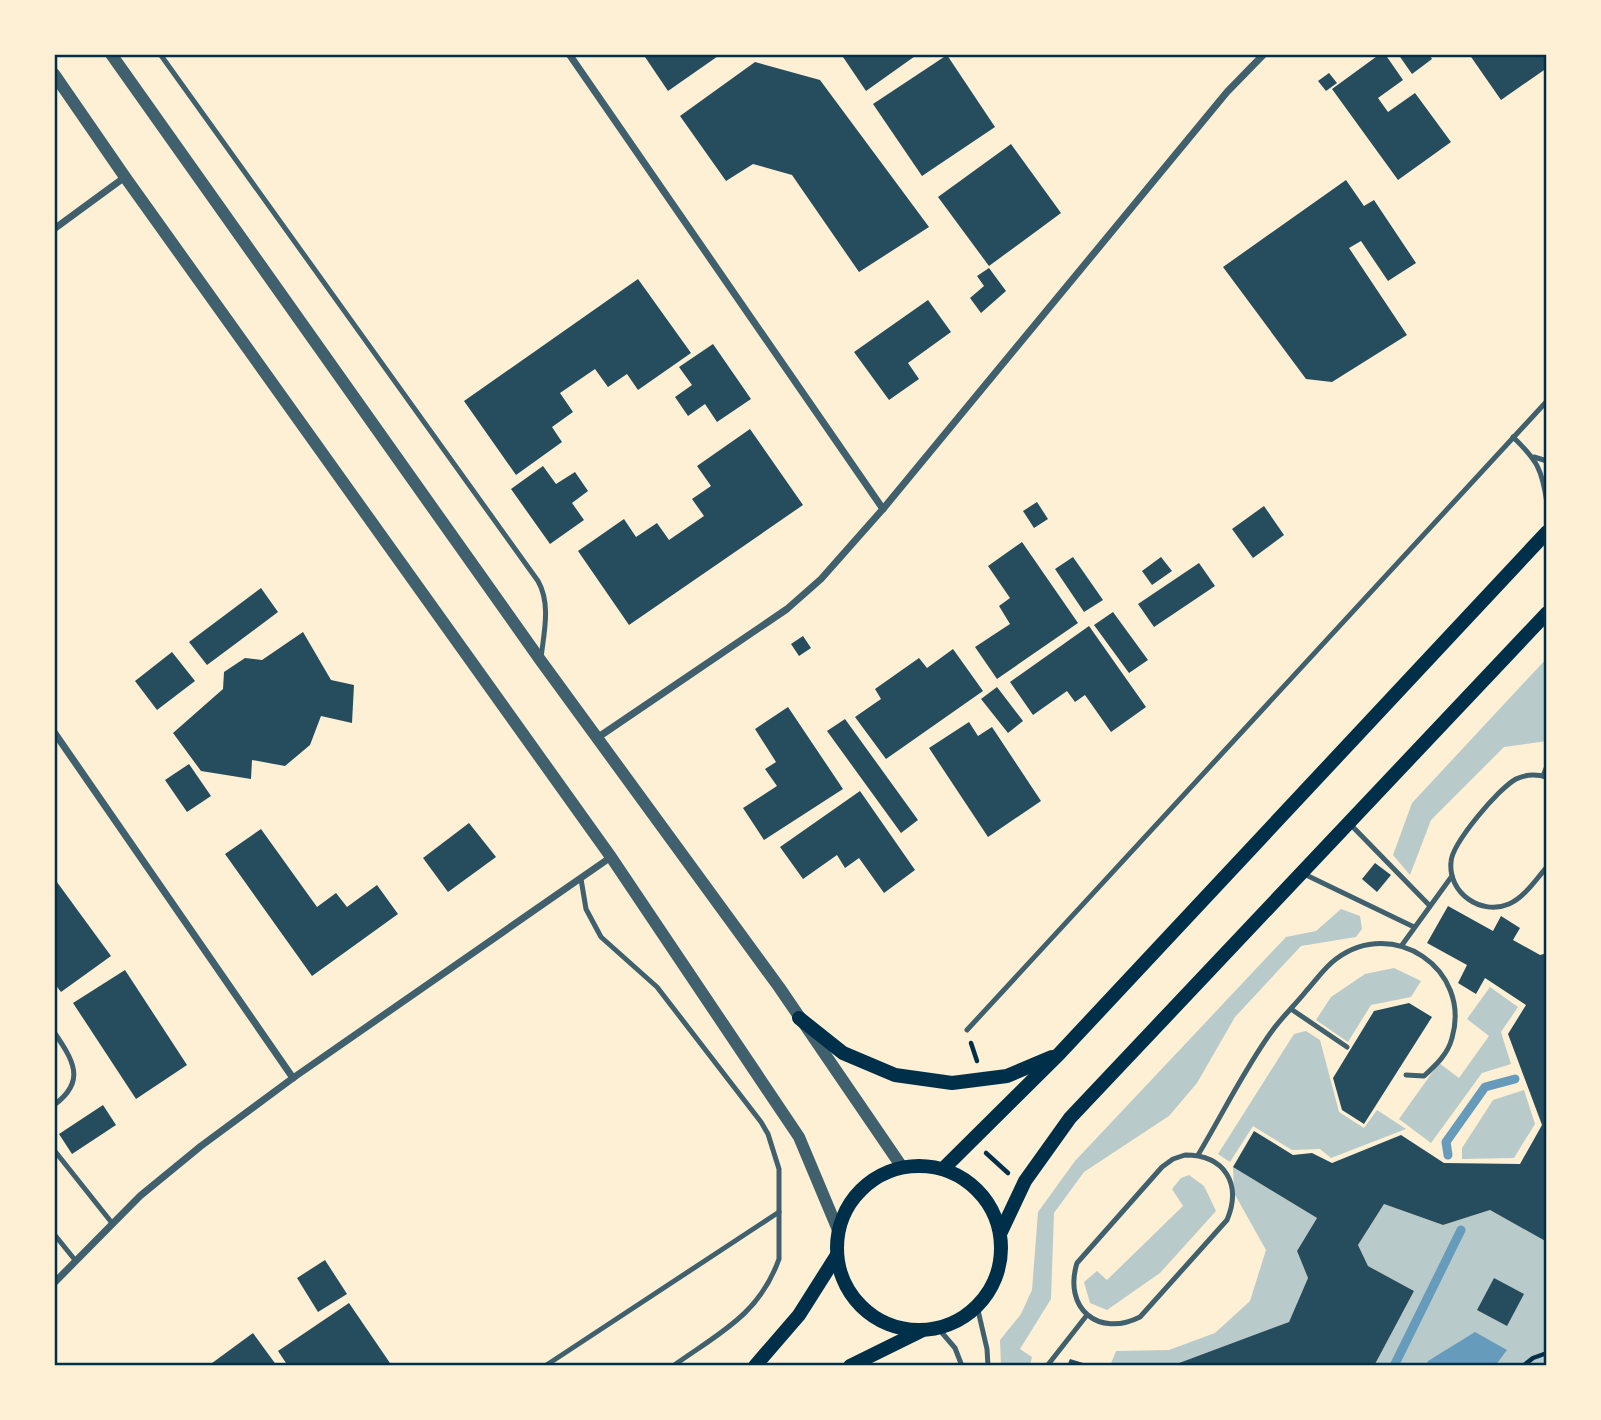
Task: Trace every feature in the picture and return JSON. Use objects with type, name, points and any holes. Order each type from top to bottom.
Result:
[{"type":"main road","points":[[943,1169],[1059,1054],[1547,532]]},
{"type":"main road","points":[[1000,1234],[1025,1181],[1070,1118],[1547,613]]},
{"type":"main road","points":[[799,1018],[843,1053],[895,1075],[951,1083],[1007,1076],[1059,1054]]},
{"type":"main road","points":[[850,1366],[921,1330],[944,1326],[966,1316],[977,1306],[995,1280],[1001,1257],[1000,1234],[993,1212],[981,1194],[963,1179],[943,1169],[922,1165],[902,1167],[880,1175],[861,1189],[847,1208],[838,1230],[837,1255],[843,1280],[856,1301],[875,1317],[897,1327],[921,1330]]},
{"type":"main road","points":[[755,1366],[799,1315],[837,1255]]},
{"type":"street","points":[[111,54],[541,661],[779,987],[902,1167]]},
{"type":"street","points":[[569,54],[883,509]]},
{"type":"street","points":[[597,738],[788,609],[821,579],[883,509],[1227,92],[1264,54]]},
{"type":"street","points":[[54,74],[611,857],[799,1137],[838,1230]]},
{"type":"street","points":[[54,229],[125,177]]},
{"type":"street","points":[[54,732],[293,1078]]},
{"type":"street","points":[[54,1283],[112,1223],[170,1170],[293,1078],[611,857]]},
{"type":"lane","points":[[160,54],[538,581],[546,605],[541,661]]},
{"type":"lane","points":[[967,1030],[1547,401]]},
{"type":"lane","points":[[1513,437],[1534,457],[1547,503]]},
{"type":"lane","points":[[1534,457],[1547,461]]},
{"type":"lane","points":[[1547,766],[1545,776],[1526,775],[1504,788],[1454,848],[1451,862],[1452,876],[1467,899],[1480,906],[1494,908],[1508,905],[1520,898],[1547,867]]},
{"type":"lane","points":[[1349,823],[1430,906]]},
{"type":"lane","points":[[1303,873],[1414,927]]},
{"type":"lane","points":[[1402,945],[1452,876]]},
{"type":"lane","points":[[581,879],[586,909],[601,937],[657,987],[761,1122],[777,1157],[779,1259],[766,1290],[743,1316],[673,1366]]},
{"type":"lane","points":[[1198,1155],[1272,1030],[1334,959],[1355,948],[1378,942],[1402,945],[1423,955],[1441,971],[1452,992],[1455,1016],[1452,1039],[1441,1060],[1424,1076],[1405,1075]]},
{"type":"lane","points":[[1291,1009],[1347,1047]]},
{"type":"lane","points":[[54,1032],[70,1055],[74,1078],[71,1089],[54,1105]]},
{"type":"lane","points":[[54,1150],[112,1223]]},
{"type":"lane","points":[[1198,1155],[1222,1167],[1230,1179],[1234,1193],[1227,1220],[1140,1317],[1114,1325],[1087,1315],[1078,1304],[1073,1291],[1073,1276],[1077,1264],[1162,1167],[1173,1159],[1198,1155]]},
{"type":"lane","points":[[545,1366],[779,1211]]},
{"type":"lane","points":[[54,1234],[75,1261]]},
{"type":"lane","points":[[977,1306],[988,1366]]},
{"type":"lane","points":[[1047,1366],[1087,1315]]},
{"type":"lane","points":[[937,1327],[955,1348],[962,1366]]},
{"type":"path","points":[[967,1030],[984,1079]]},
{"type":"path","points":[[974,1139],[982,1150],[1007,1172],[1025,1181]]},
{"type":"path","points":[[1522,1366],[1547,1353]]},
{"type":"shaded area","points":[[1547,658],[1547,741],[1504,747],[1431,820],[1410,875],[1393,855],[1412,803]]},
{"type":"shaded area","points":[[1341,909],[1360,916],[1362,929],[1356,937],[1301,946],[1235,1017],[1197,1083],[1169,1116],[1084,1172],[1054,1213],[1051,1299],[1020,1349],[1032,1357],[1030,1366],[1001,1366],[1000,1340],[1021,1314],[1032,1290],[1038,1212],[1075,1161],[1286,937],[1316,931]]},
{"type":"shaded area","points":[[1394,968],[1421,981],[1411,997],[1371,1005],[1348,1042],[1316,1020],[1331,997],[1365,974]]},
{"type":"shaded area","points":[[1490,987],[1518,1007],[1501,1032],[1511,1064],[1482,1073],[1431,1143],[1399,1119],[1439,1063],[1459,1078],[1489,1036],[1467,1019]]},
{"type":"shaded area","points":[[1306,1031],[1320,1040],[1339,1112],[1364,1128],[1377,1110],[1406,1129],[1331,1158],[1320,1149],[1292,1150],[1253,1126],[1230,1162],[1218,1154],[1294,1034]]},
{"type":"shaded area","points":[[1524,1090],[1535,1124],[1514,1158],[1462,1159],[1462,1148],[1493,1100]]},
{"type":"shaded area","points":[[1233,1167],[1317,1218],[1297,1251],[1308,1278],[1289,1322],[1171,1366],[1110,1366],[1116,1351],[1169,1350],[1215,1333],[1250,1301],[1266,1250],[1234,1193]]},
{"type":"shaded area","points":[[1189,1175],[1204,1186],[1216,1211],[1160,1273],[1107,1310],[1090,1303],[1084,1282],[1097,1271],[1107,1280],[1183,1206],[1172,1189],[1181,1178]]},
{"type":"shaded area","points":[[1384,1204],[1443,1225],[1490,1210],[1547,1242],[1547,1366],[1374,1366],[1414,1291],[1368,1266],[1358,1245]]},
{"type":"water","points":[[1475,1332],[1507,1350],[1495,1366],[1426,1366],[1428,1361]]},
{"type":"building","points":[[643,54],[721,54],[668,91]]},
{"type":"building","points":[[841,54],[918,54],[866,91]]},
{"type":"building","points":[[1380,54],[1385,54],[1403,80],[1378,98],[1388,112],[1415,93],[1451,142],[1398,180],[1332,89]]},
{"type":"building","points":[[1398,54],[1429,54],[1432,59],[1412,74]]},
{"type":"building","points":[[1469,54],[1545,54],[1547,68],[1501,100]]},
{"type":"building","points":[[947,55],[995,127],[922,176],[873,104]]},
{"type":"building","points":[[755,62],[820,80],[929,227],[859,272],[792,175],[753,164],[726,181],[680,116]]},
{"type":"building","points":[[1329,73],[1337,83],[1326,91],[1318,81]]},
{"type":"building","points":[[1011,144],[1061,213],[989,266],[938,197]]},
{"type":"building","points":[[1346,180],[1364,206],[1374,200],[1416,263],[1388,281],[1361,241],[1349,248],[1407,335],[1332,382],[1306,379],[1223,267]]},
{"type":"building","points":[[989,268],[1006,291],[981,313],[970,298],[984,286],[977,276]]},
{"type":"building","points":[[638,279],[691,353],[638,390],[627,374],[608,387],[595,369],[560,393],[573,412],[552,427],[562,442],[516,475],[464,401]]},
{"type":"building","points":[[928,300],[951,332],[908,363],[919,379],[889,400],[854,352]]},
{"type":"building","points":[[713,344],[751,399],[717,422],[705,404],[688,416],[675,397],[692,385],[679,367]]},
{"type":"building","points":[[750,429],[803,505],[629,625],[578,551],[624,519],[636,537],[657,523],[669,540],[704,516],[692,499],[711,486],[697,466]]},
{"type":"building","points":[[543,466],[556,484],[575,472],[588,491],[572,503],[584,520],[550,544],[511,489]]},
{"type":"building","points":[[1037,502],[1048,519],[1034,528],[1023,511]]},
{"type":"building","points":[[1264,506],[1284,535],[1253,558],[1232,529]]},
{"type":"building","points":[[1022,542],[1078,623],[997,679],[975,647],[1010,624],[999,606],[1010,598],[988,566]]},
{"type":"building","points":[[1073,557],[1103,600],[1084,612],[1055,569]]},
{"type":"building","points":[[1161,557],[1172,571],[1152,585],[1142,571]]},
{"type":"building","points":[[1199,563],[1215,586],[1154,627],[1138,604]]},
{"type":"building","points":[[261,588],[278,612],[207,665],[189,642]]},
{"type":"building","points":[[1113,612],[1148,660],[1129,673],[1094,625]]},
{"type":"building","points":[[1089,626],[1146,707],[1111,732],[1085,695],[1075,702],[1067,691],[1033,715],[1010,682]]},
{"type":"building","points":[[303,632],[331,680],[354,685],[352,723],[321,716],[310,745],[285,766],[252,760],[251,779],[201,771],[173,733],[223,689],[224,672],[245,658],[262,660]]},
{"type":"building","points":[[803,636],[811,648],[799,656],[791,644]]},
{"type":"building","points":[[953,649],[983,691],[886,759],[855,717],[881,699],[875,689],[919,658],[927,668]]},
{"type":"building","points":[[172,652],[195,681],[157,710],[135,681]]},
{"type":"building","points":[[997,687],[1023,721],[1008,733],[981,699]]},
{"type":"building","points":[[788,707],[843,789],[764,840],[743,808],[777,786],[765,769],[776,762],[755,729]]},
{"type":"building","points":[[845,719],[918,820],[901,833],[827,731]]},
{"type":"building","points":[[969,722],[978,736],[992,727],[1041,801],[988,837],[929,748]]},
{"type":"building","points":[[189,764],[211,796],[187,812],[165,780]]},
{"type":"building","points":[[860,791],[915,870],[884,893],[859,858],[845,868],[837,855],[803,879],[780,847]]},
{"type":"building","points":[[469,823],[496,857],[448,892],[423,858]]},
{"type":"building","points":[[261,829],[317,907],[336,893],[347,907],[377,885],[398,914],[312,976],[225,854]]},
{"type":"building","points":[[1375,863],[1391,875],[1377,892],[1362,879]]},
{"type":"building","points":[[54,878],[111,956],[61,992],[54,983]]},
{"type":"building","points":[[1448,906],[1493,931],[1501,916],[1520,928],[1513,940],[1540,955],[1547,953],[1547,1242],[1490,1210],[1443,1225],[1384,1204],[1358,1245],[1368,1266],[1414,1291],[1374,1366],[1171,1366],[1289,1322],[1308,1278],[1297,1251],[1317,1218],[1233,1167],[1254,1131],[1293,1155],[1312,1153],[1332,1163],[1401,1135],[1444,1163],[1520,1164],[1542,1125],[1508,1034],[1526,1005],[1485,978],[1476,994],[1458,983],[1467,965],[1427,943]]},
{"type":"building","points":[[125,970],[187,1065],[136,1099],[73,1003]]},
{"type":"building","points":[[1409,1003],[1432,1017],[1364,1124],[1342,1110],[1333,1078],[1374,1011]]},
{"type":"building","points":[[103,1105],[116,1125],[72,1154],[59,1134]]},
{"type":"building","points":[[325,1260],[347,1294],[318,1312],[297,1278]]},
{"type":"building","points":[[1494,1278],[1524,1294],[1507,1326],[1477,1310]]},
{"type":"building","points":[[349,1303],[392,1366],[288,1366],[278,1351]]},
{"type":"building","points":[[253,1333],[277,1366],[208,1366]]},
{"type":"building","points":[[1070,1359],[1090,1365],[1090,1366],[1067,1366]]},
{"type":"waterway","points":[[1448,1155],[1446,1142],[1485,1087],[1515,1079]]},
{"type":"waterway","points":[[1394,1366],[1461,1230]]}]
